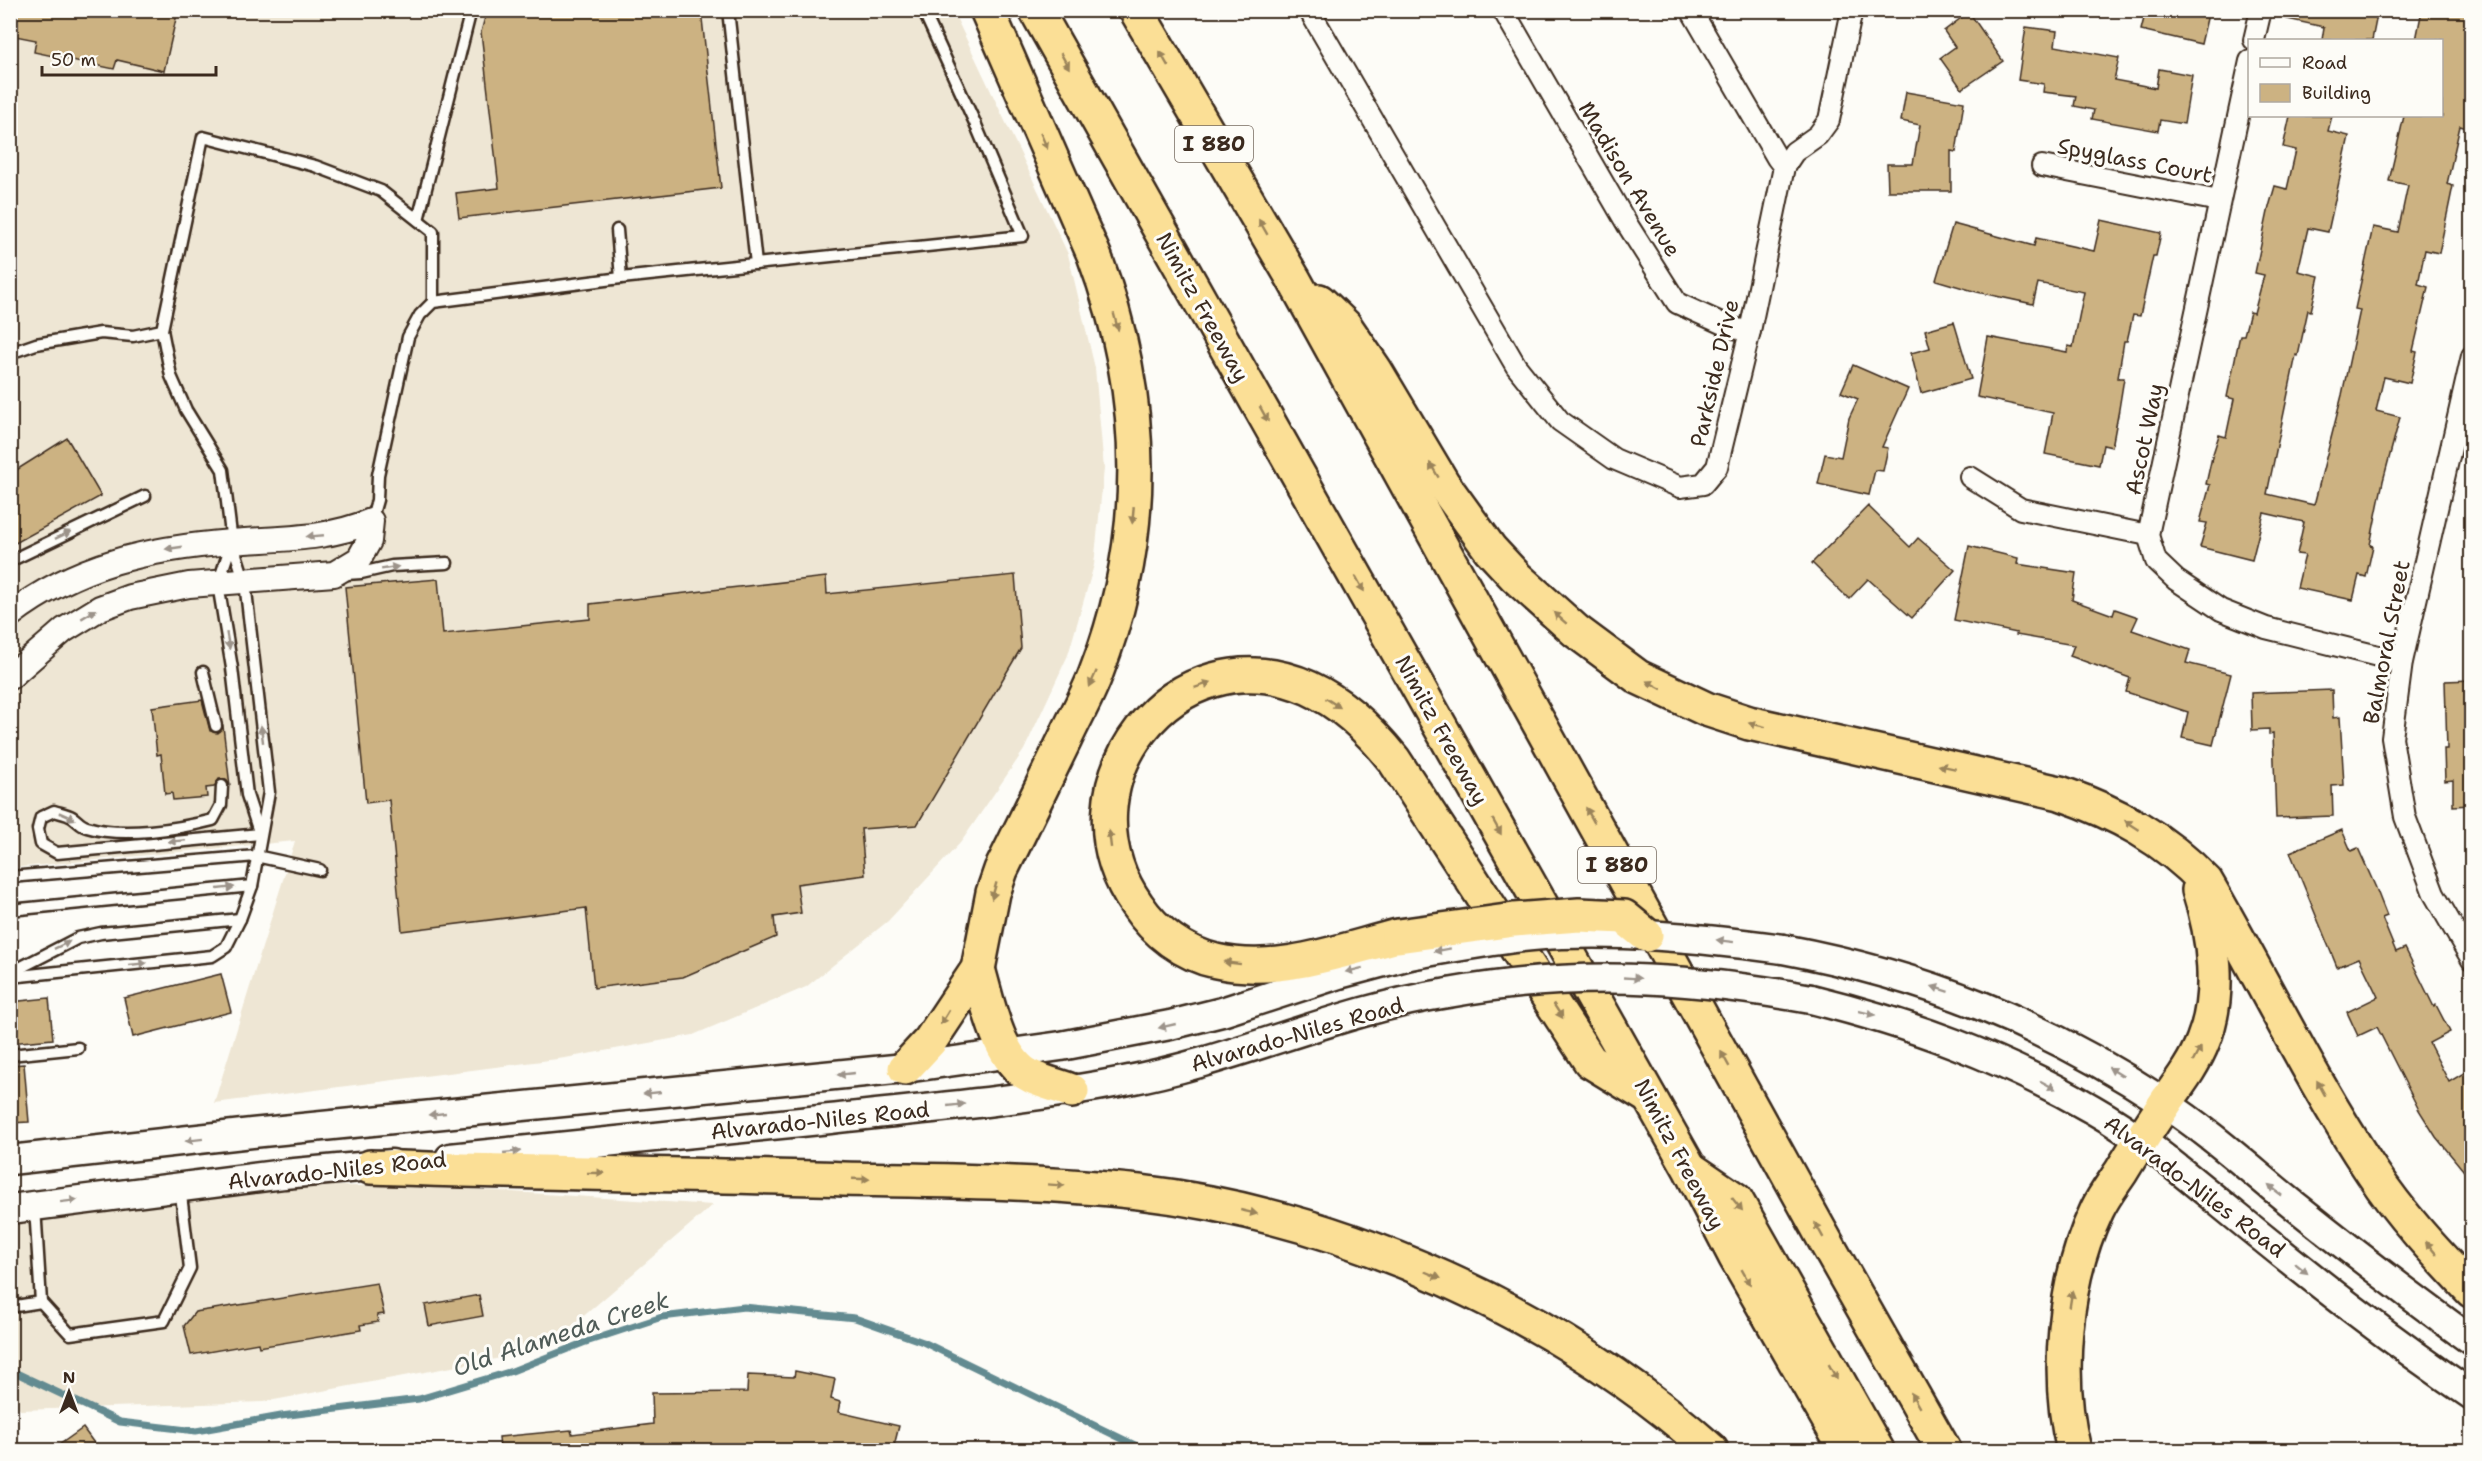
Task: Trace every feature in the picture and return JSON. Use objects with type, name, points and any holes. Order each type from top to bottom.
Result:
[{"type":"highway","points":[[905,1068],[930,1041],[978,969],[993,893],[1001,870],[1096,674],[1113,624],[1128,560],[1136,484],[1132,406],[1122,345],[1108,293],[1094,255],[987,10]]},
{"type":"highway","name":"Nimitz Freeway","points":[[1036,10],[1846,1450]]},
{"type":"highway","name":"I 880","points":[[1136,10],[1293,278],[1827,1244],[1944,1450]]},
{"type":"highway","points":[[1293,278],[1345,326],[1375,370],[1443,483],[1490,549],[1516,577],[1568,625],[1638,677],[1706,709],[1749,723],[2060,792],[2098,806],[2128,821],[2181,856],[2206,882],[2327,1099],[2373,1174],[2438,1256],[2472,1291]]},
{"type":"highway","points":[[1646,935],[1624,917],[1579,915],[1514,920],[1404,946],[1291,963],[1247,965],[1216,961],[1189,951],[1165,936],[1144,916],[1129,894],[1116,868],[1109,841],[1108,816],[1112,789],[1120,763],[1134,737],[1173,699],[1198,686],[1226,678],[1254,675],[1281,679],[1309,688],[1332,701],[1356,718],[1376,737],[1394,760],[1590,1061],[1650,1098]]},
{"type":"highway","points":[[2074,1450],[2066,1393],[2065,1357],[2071,1297],[2084,1240],[2097,1209],[2189,1068],[2203,1042],[2212,1016],[2213,958],[2205,907],[2196,880],[2181,856]]},
{"type":"highway","points":[[978,969],[1007,1055],[1030,1077],[1072,1091]]},
{"type":"highway","points":[[370,1167],[1030,1184],[1142,1193],[1248,1212],[1353,1243],[1459,1286],[1510,1312],[1610,1372],[1711,1450]]},
{"type":"highway","points":[[1690,1169],[1736,1200],[1877,1450]]},
{"type":"main road","name":"Alvarado-Niles Road","points":[[1646,935],[1720,940],[1783,949],[1893,973],[1954,994],[2056,1038],[2165,1103],[2350,1250],[2472,1341]]},
{"type":"main road","name":"Alvarado-Niles Road","points":[[10,1160],[252,1132],[905,1068],[1007,1055],[1170,1025],[1222,1012],[1339,974],[1404,946]]},
{"type":"main road","name":"Alvarado-Niles Road","points":[[23,1207],[284,1174],[370,1167],[1072,1091],[1190,1066],[1360,1014],[1433,995],[1554,979],[1617,977],[1678,980],[1745,987],[1810,999],[1889,1020],[1984,1054],[2093,1109],[2140,1140],[2382,1331],[2472,1395]]},
{"type":"street","name":"Parkside Drive","points":[[1309,10],[1516,366],[1560,421],[1614,459],[1680,487],[1703,483],[1717,467],[1750,331],[1784,167]]},
{"type":"street","name":"Madison Avenue","points":[[1503,10],[1627,224],[1677,303],[1732,328],[1750,331]]},
{"type":"street","points":[[1691,10],[1784,167],[1794,152],[1818,135],[1829,120],[1852,10]]},
{"type":"street","points":[[2254,39],[2261,10]]},
{"type":"street","name":"Ascot Way","points":[[2148,535],[2248,70]]},
{"type":"street","name":"Spyglass Court","points":[[2042,166],[2219,201]]},
{"type":"street","name":"Balmoral Street","points":[[2472,356],[2402,662],[2392,738],[2405,817],[2434,894],[2472,960]]},
{"type":"street","points":[[1970,477],[2021,509],[2148,535],[2156,561],[2176,580],[2222,610],[2266,628],[2402,662]]},
{"type":"street","points":[[10,615],[30,601],[107,564],[145,552],[232,542],[330,535],[371,521],[369,541],[359,559],[334,574],[163,589],[100,608],[64,630],[10,677]]},
{"type":"lane","points":[[418,220],[471,10]]},
{"type":"lane","points":[[728,10],[756,264]]},
{"type":"lane","points":[[371,521],[377,500],[382,456],[408,337],[420,315],[433,302],[621,278],[1023,236],[975,123],[923,10]]},
{"type":"lane","points":[[10,975],[212,957],[226,947],[240,919],[252,886],[268,792],[245,582],[232,542],[223,470],[186,410],[171,376],[162,330],[204,137],[315,166],[381,191],[433,232],[433,302]]},
{"type":"lane","points":[[617,230],[621,278]]},
{"type":"lane","points":[[10,353],[36,344],[101,333],[133,336],[162,330]]},
{"type":"lane","points":[[10,561],[145,496]]},
{"type":"lane","points":[[232,542],[218,584],[232,668],[247,795],[260,834]]},
{"type":"lane","points":[[334,574],[447,563]]},
{"type":"lane","points":[[203,672],[216,726]]},
{"type":"lane","points":[[222,786],[221,805],[213,820],[188,826],[126,831],[101,830],[85,827],[71,817],[54,811],[41,817],[38,829],[41,844],[57,853],[260,834]]},
{"type":"lane","points":[[10,877],[256,856],[320,870]]},
{"type":"lane","points":[[10,910],[252,886]]},
{"type":"lane","points":[[10,975],[78,938],[101,933],[240,919]]},
{"type":"lane","points":[[10,1055],[78,1048]]},
{"type":"lane","points":[[23,1207],[41,1302],[70,1334],[164,1321],[190,1268],[180,1187]]},
{"type":"lane","points":[[10,1307],[41,1302]]},
{"type":"shaded area","points":[[11,11],[953,11],[1068,254],[1095,368],[1104,469],[1094,565],[1068,655],[1024,750],[961,842],[888,921],[806,987],[693,1035],[565,1058],[214,1103],[295,841],[11,868]]},
{"type":"shaded area","points":[[303,1186],[422,1186],[713,1205],[544,1350],[263,1402],[20,1410],[10,1393],[10,1212]]},
{"type":"building","points":[[10,10],[178,10],[164,71],[117,60],[114,69],[34,52],[36,40],[10,35]]},
{"type":"building","points":[[487,10],[701,10],[721,188],[459,218],[456,193],[499,188],[481,32]]},
{"type":"building","points":[[2146,10],[2209,10],[2201,44],[2141,30]]},
{"type":"building","points":[[2288,10],[2378,10],[2372,39],[2322,39],[2324,27],[2287,19]]},
{"type":"building","points":[[2422,10],[2472,10],[2472,109],[2467,128],[2460,126],[2447,184],[2453,186],[2439,253],[2425,250],[2418,284],[2428,287],[2413,351],[2417,352],[2410,383],[2384,377],[2376,411],[2400,417],[2383,481],[2366,577],[2359,575],[2353,600],[2297,588],[2305,555],[2297,554],[2304,522],[2264,513],[2252,560],[2200,547],[2207,523],[2200,522],[2210,485],[2206,484],[2212,457],[2219,435],[2226,437],[2234,399],[2227,397],[2240,335],[2244,335],[2250,312],[2254,313],[2264,275],[2255,273],[2269,207],[2275,186],[2287,189],[2296,150],[2283,147],[2290,117],[2332,117],[2328,131],[2349,136],[2328,232],[2308,228],[2298,271],[2319,276],[2311,311],[2308,310],[2298,356],[2296,355],[2267,494],[2314,505],[2342,395],[2360,310],[2355,309],[2373,227],[2398,232],[2408,185],[2389,181],[2404,117],[2443,117],[2443,39],[2416,39]]},
{"type":"building","points":[[1969,12],[2003,61],[1962,89],[1940,58],[1955,47],[1944,31]]},
{"type":"building","points":[[2026,27],[2057,31],[2055,46],[2119,58],[2114,80],[2156,88],[2159,69],[2192,75],[2184,124],[2160,120],[2158,131],[2092,119],[2094,110],[2074,106],[2076,96],[2043,92],[2044,84],[2018,80]]},
{"type":"building","points":[[1906,92],[1964,102],[1956,152],[1951,151],[1951,191],[1888,191],[1887,164],[1913,164],[1920,125],[1901,121]]},
{"type":"building","points":[[2101,220],[2161,233],[2156,256],[2153,256],[2140,316],[2133,315],[2127,341],[2124,341],[2118,378],[2124,378],[2112,447],[2103,445],[2099,465],[2045,454],[2053,413],[1977,397],[1988,337],[2067,352],[2068,346],[2073,347],[2084,292],[2038,283],[2033,304],[1977,292],[1936,280],[1953,224],[2034,246],[2036,238],[2094,251]]},
{"type":"building","points":[[1954,322],[1971,379],[1921,393],[1911,353],[1930,348],[1925,330]]},
{"type":"building","points":[[1853,365],[1908,389],[1882,447],[1888,448],[1883,471],[1875,470],[1869,495],[1818,484],[1825,454],[1841,457],[1849,418],[1858,399],[1841,392]]},
{"type":"building","points":[[67,438],[101,496],[10,546],[10,474]]},
{"type":"building","points":[[1868,506],[1910,547],[1918,538],[1955,570],[1912,618],[1868,579],[1849,599],[1812,563]]},
{"type":"building","points":[[1969,546],[2018,558],[2017,564],[2076,573],[2072,600],[2113,615],[2115,609],[2138,617],[2132,630],[2190,650],[2186,663],[2231,674],[2213,745],[2182,738],[2188,712],[2126,692],[2130,678],[2070,656],[2074,645],[2016,635],[2017,633],[1954,620]]},
{"type":"building","points":[[1015,575],[1021,648],[917,825],[861,829],[865,875],[797,884],[801,913],[774,917],[776,937],[683,977],[594,988],[586,908],[402,931],[389,800],[366,803],[345,587],[438,579],[443,634],[590,619],[590,604],[826,577],[827,594]]},
{"type":"building","points":[[2472,680],[2472,805],[2453,806],[2453,780],[2445,781],[2444,749],[2447,749],[2445,681]]},
{"type":"building","points":[[2332,690],[2333,718],[2340,717],[2344,785],[2332,786],[2333,816],[2276,818],[2273,733],[2269,734],[2269,729],[2252,730],[2251,693]]},
{"type":"building","points":[[202,700],[210,731],[218,733],[223,726],[230,786],[226,779],[219,779],[214,787],[206,788],[207,797],[173,800],[172,793],[165,794],[161,754],[157,755],[152,707]]},
{"type":"building","points":[[2342,830],[2351,851],[2358,848],[2376,888],[2387,916],[2382,918],[2396,952],[2405,948],[2434,1007],[2436,1005],[2450,1032],[2429,1043],[2449,1082],[2472,1068],[2472,1181],[2436,1137],[2419,1110],[2377,1027],[2358,1036],[2347,1012],[2378,997],[2359,958],[2337,967],[2290,852]]},
{"type":"building","points":[[221,974],[231,1012],[133,1037],[124,998]]},
{"type":"building","points":[[49,998],[53,1039],[10,1043],[10,1002]]},
{"type":"building","points":[[24,1064],[29,1122],[10,1123],[10,1065]]},
{"type":"building","points":[[377,1283],[384,1314],[377,1315],[378,1322],[360,1325],[361,1330],[259,1347],[258,1343],[191,1355],[184,1326],[195,1312]]},
{"type":"building","points":[[479,1295],[483,1316],[429,1326],[425,1305]]},
{"type":"building","points":[[795,1371],[835,1379],[831,1399],[840,1402],[838,1412],[899,1426],[893,1450],[792,1450],[770,1445],[770,1450],[500,1450],[499,1437],[571,1430],[572,1434],[653,1424],[652,1393],[747,1392],[748,1375],[794,1377]]},
{"type":"building","points":[[83,1428],[99,1450],[52,1450]]},
{"type":"waterway","name":"Old Alameda Creek","points":[[10,1370],[120,1422],[196,1431],[281,1416],[419,1399],[512,1371],[583,1343],[662,1317],[744,1307],[855,1318],[923,1342],[1145,1450]]}]
